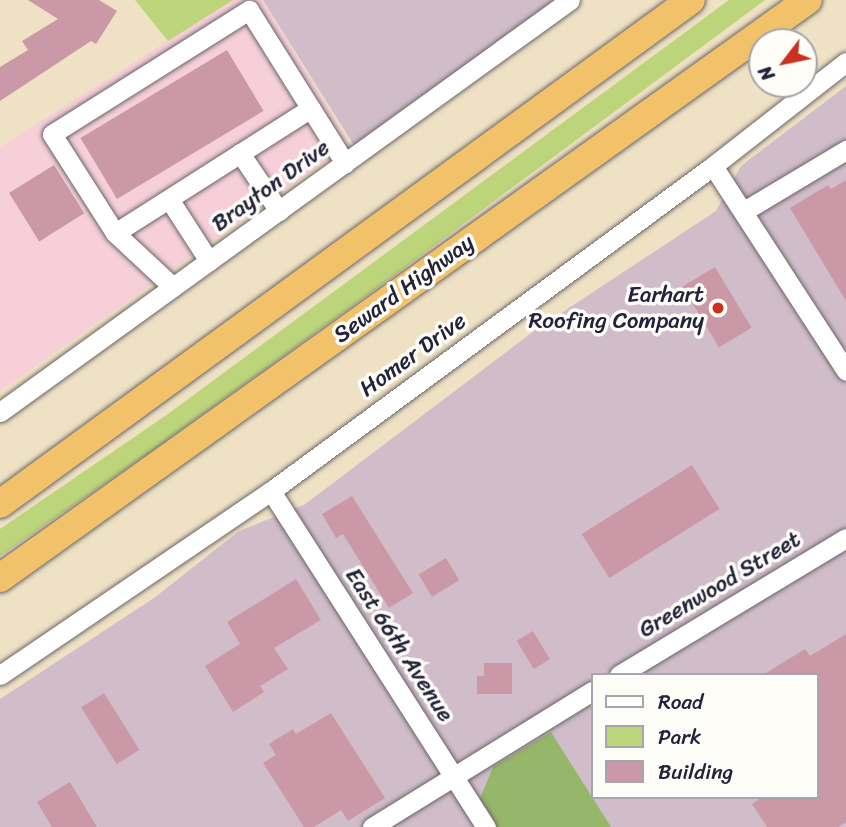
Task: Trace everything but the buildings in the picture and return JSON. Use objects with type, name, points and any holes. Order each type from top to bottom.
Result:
[{"type":"highway","points":[[0,504],[691,0]]},
{"type":"highway","name":"Seward Highway","points":[[0,578],[808,0]]},
{"type":"street","name":"Brayton Drive","points":[[0,412],[570,0]]},
{"type":"street","points":[[173,287],[115,233],[52,134],[249,10],[345,163]]},
{"type":"street","name":"Homer Drive","points":[[0,675],[271,491],[713,166],[846,62]]},
{"type":"street","points":[[115,233],[311,108]]},
{"type":"street","points":[[744,211],[846,150]]},
{"type":"street","points":[[240,153],[279,211]]},
{"type":"street","points":[[713,166],[846,370]]},
{"type":"street","points":[[169,199],[209,261]]},
{"type":"street","name":"East 66th Avenue","points":[[271,491],[486,827]]},
{"type":"street","name":"Greenwood Street","points":[[622,673],[846,538]]},
{"type":"street","points":[[372,827],[590,692]]},
{"type":"shaded area","points":[[233,0],[263,0],[350,144],[0,391],[0,147]]},
{"type":"shaded area","points":[[263,0],[556,0],[355,147]]},
{"type":"shaded area","points":[[846,86],[846,827],[0,827],[0,699],[154,598],[239,531],[304,505],[534,331],[716,211],[741,166]]},
{"type":"green space","points":[[135,0],[233,0],[168,41]]},
{"type":"green space","points":[[729,0],[765,0],[373,291],[149,453],[0,556],[0,529],[168,414]]},
{"type":"green space","points":[[551,732],[590,794],[590,799],[593,799],[611,827],[496,827],[479,801],[493,767]]},
{"type":"place","name":"Earhart Roofing Company","points":[[718,308]]}]
